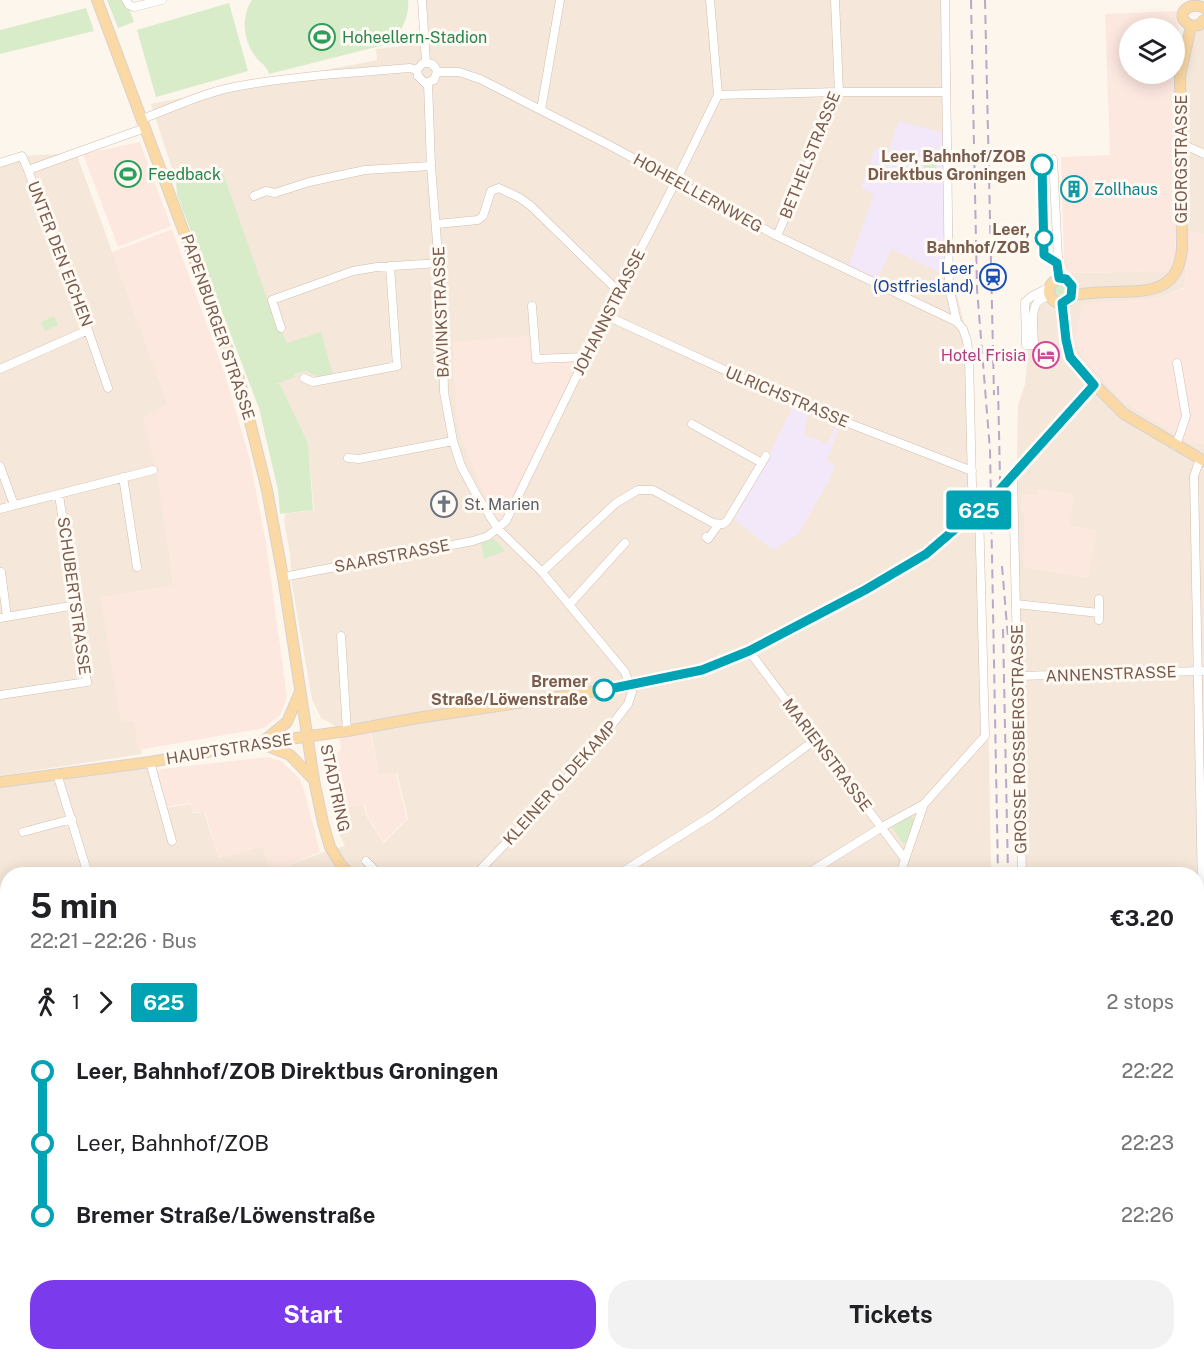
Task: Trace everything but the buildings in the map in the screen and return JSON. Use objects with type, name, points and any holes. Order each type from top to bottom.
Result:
[{"type":"main road","name":"PAPENBURGER STRASSE","points":[[97,0],[240,382],[261,460],[283,576],[308,737]]},
{"type":"main road","points":[[1188,2],[1197,3],[1204,8]]},
{"type":"main road","name":"GEORGSTRASSE","points":[[1072,291],[1143,292],[1161,287],[1173,276],[1181,256],[1180,76],[1191,26],[1183,20],[1182,14],[1188,2]]},
{"type":"main road","points":[[1191,26],[1199,25],[1204,20]]},
{"type":"main road","points":[[1059,278],[1066,279],[1072,291],[1067,301],[1062,303],[1053,301],[1048,291],[1050,283],[1059,278]]},
{"type":"main road","points":[[1062,303],[1070,357],[1094,385],[1124,414],[1176,446],[1203,457]]},
{"type":"main road","name":"HAUPTSTRASSE","points":[[0,782],[150,762],[631,686],[702,670],[749,651],[865,590],[926,554],[979,510],[1013,477],[1094,385]]},
{"type":"main road","points":[[259,743],[276,733],[287,722],[300,691]]},
{"type":"main road","name":"STADTRING","points":[[308,737],[314,780],[330,847],[343,867]]},
{"type":"main road","points":[[259,743],[290,755],[314,780]]},
{"type":"street","points":[[126,0],[134,7],[162,0]]},
{"type":"street","points":[[422,0],[426,63]]},
{"type":"street","points":[[541,110],[560,0]]},
{"type":"street","points":[[711,0],[718,95],[946,92]]},
{"type":"street","name":"BETHELSTRASSE","points":[[777,236],[839,92],[835,0]]},
{"type":"street","points":[[818,867],[924,804],[985,736],[979,510],[975,501],[972,471],[969,358],[963,329],[957,322],[948,276],[945,0]]},
{"type":"street","points":[[426,63],[433,64],[437,72],[434,80],[428,83],[420,80],[417,70],[420,65],[426,63]]},
{"type":"street","points":[[144,123],[168,108],[233,87],[305,77],[396,69],[417,70]]},
{"type":"street","name":"HOHEELLERNWEG","points":[[437,72],[451,70],[473,76],[777,236],[957,322]]},
{"type":"street","name":"BAVINKSTRASSE","points":[[428,83],[431,166],[440,263],[444,392],[453,441],[461,466],[498,529],[542,572],[625,672],[631,686]]},
{"type":"street","name":"JOHANNSTRASSE","points":[[498,529],[506,521],[718,95]]},
{"type":"street","name":"UNTER DEN EICHEN","points":[[108,388],[28,170],[144,123]]},
{"type":"street","points":[[1180,146],[1189,147],[1204,154]]},
{"type":"street","points":[[0,163],[22,156],[28,170]]},
{"type":"street","points":[[1053,159],[1059,278]]},
{"type":"street","points":[[254,196],[266,191],[275,193],[309,182],[365,170],[431,166]]},
{"type":"street","points":[[437,224],[478,220],[483,216],[491,191],[500,188],[531,206],[619,292]]},
{"type":"street","points":[[281,328],[272,300],[353,271],[440,263]]},
{"type":"street","points":[[304,378],[313,382],[397,366],[390,266]]},
{"type":"street","points":[[1044,294],[1034,306],[1034,345],[1026,345],[1025,303],[1032,296],[1044,294]]},
{"type":"street","points":[[532,306],[536,359],[586,357]]},
{"type":"street","name":"ULRICHSTRASSE","points":[[607,316],[794,402],[972,471]]},
{"type":"street","points":[[0,369],[88,330]]},
{"type":"street","points":[[1176,446],[1186,416],[1177,363]]},
{"type":"street","points":[[542,572],[616,502],[638,490],[653,490],[713,523],[728,521],[764,459],[693,424]]},
{"type":"street","points":[[348,458],[359,459],[453,441]]},
{"type":"street","points":[[1201,867],[1202,671],[1194,476],[1203,457]]},
{"type":"street","points":[[0,466],[14,505]]},
{"type":"street","points":[[0,509],[153,470]]},
{"type":"street","points":[[123,477],[137,567]]},
{"type":"street","name":"GROSSE ROSSBERGSTRASSE","points":[[1013,477],[1022,867]]},
{"type":"street","name":"SCHUBERTSTRASSE","points":[[0,695],[87,682],[58,495]]},
{"type":"street","points":[[706,537],[708,539],[718,524]]},
{"type":"street","name":"SAARSTRASSE","points":[[283,576],[472,541],[488,536],[498,529]]},
{"type":"street","points":[[569,605],[625,543]]},
{"type":"street","points":[[1,572],[4,617],[76,605]]},
{"type":"street","name":"GROSSE ROSSBERGSTRASSE","points":[[1016,604],[1099,616],[1099,599]]},
{"type":"street","points":[[341,636],[347,731]]},
{"type":"street","name":"MARIENSTRASSE","points":[[749,651],[905,859]]},
{"type":"street","name":"ANNENSTRASSE","points":[[1017,676],[1202,671]]},
{"type":"street","name":"KLEINER OLDEKAMP","points":[[483,867],[539,811],[616,720],[630,700],[631,686]]},
{"type":"street","points":[[630,867],[713,815],[815,740]]},
{"type":"street","name":"HAUPTSTRASSE","points":[[150,762],[172,841]]},
{"type":"street","points":[[57,774],[86,867]]},
{"type":"street","points":[[902,867],[924,804]]},
{"type":"street","points":[[23,832],[72,819]]},
{"type":"street","points":[[366,861],[371,867]]},
{"type":"shaded area","points":[[426,0],[949,0],[953,281],[968,337],[971,422],[978,503],[930,552],[980,519],[989,747],[991,867],[283,867],[345,846],[338,832],[332,809],[364,805],[365,813],[383,843],[408,819],[397,773],[379,775],[370,727],[339,732],[334,725],[321,718],[312,699],[292,585],[290,554],[284,521],[285,514],[314,510],[308,443],[280,384],[277,385],[242,299],[263,294],[221,167],[176,181],[151,104],[377,60],[376,49],[428,43]]},
{"type":"shaded area","points":[[1178,11],[1178,18],[1119,18],[1119,84],[1175,84],[1175,262],[1171,271],[1071,273],[1065,269],[1061,157],[1110,155],[1105,14]]},
{"type":"shaded area","points":[[1204,26],[1204,234],[1188,232],[1185,287],[1160,298],[1082,305],[1202,444],[1204,442],[1204,867],[1018,867],[1014,606],[1018,405],[1025,384],[1028,306],[1038,297],[1048,296],[1051,301],[1061,305],[1071,300],[1075,290],[1070,278],[1071,273],[1171,271],[1175,262],[1175,248],[1186,248],[1185,65],[1194,34]],"holes":[[[1038,490],[1069,526],[1096,531],[1088,578],[1024,566],[1024,513],[1021,509],[1021,494],[1038,496]]]},
{"type":"shaded area","points":[[899,121],[947,134],[948,276],[891,249],[878,278],[849,265],[874,194],[861,188],[876,147],[888,152]]},
{"type":"shaded area","points":[[140,142],[171,226],[118,247],[83,154]]},
{"type":"shaded area","points":[[76,153],[168,404],[157,469],[174,586],[122,722],[134,720],[142,754],[0,776],[0,163],[22,156]]},
{"type":"shaded area","points":[[172,229],[225,374],[250,460],[266,543],[287,697],[281,714],[264,728],[138,750],[134,720],[121,722],[101,597],[174,585],[157,474],[143,418],[168,404],[112,252]]},
{"type":"shaded area","points":[[1188,231],[1204,234],[1204,442],[1202,444],[1189,443],[1122,401],[1080,354],[1075,339],[1082,304],[1160,298],[1185,288]]},
{"type":"shaded area","points":[[531,336],[535,361],[579,360],[505,517],[499,520],[485,497],[460,434],[456,411],[453,342]]},
{"type":"shaded area","points":[[794,404],[810,411],[804,426],[806,428],[804,435],[828,444],[837,421],[841,422],[827,460],[835,465],[831,477],[799,533],[773,550],[734,519]]},
{"type":"shaded area","points":[[1038,489],[1074,494],[1069,526],[1097,531],[1088,578],[1024,566],[1024,513],[1021,509],[1021,494],[1037,496]]},
{"type":"shaded area","points":[[369,727],[379,775],[396,773],[407,819],[383,842],[366,813],[365,805],[332,809],[327,775],[329,759],[341,749],[339,732]]},
{"type":"shaded area","points":[[267,757],[281,761],[299,778],[304,789],[320,852],[282,867],[270,867],[262,846],[219,858],[205,812],[193,812],[191,803],[165,807],[154,770]]},
{"type":"shaded area","points":[[153,765],[165,808],[191,804],[193,813],[204,812],[219,858],[262,846],[270,867],[0,867],[0,786]]},
{"type":"green space","points":[[107,0],[126,0],[134,22],[118,28]]},
{"type":"green space","name":"Hoheellern-Stadion","points":[[252,0],[408,0],[408,6],[396,42],[269,74],[267,68],[251,50],[246,35],[246,13]]},
{"type":"green space","points":[[229,3],[248,71],[156,97],[137,30]]},
{"type":"green space","points":[[86,8],[94,31],[0,54],[0,30]]},
{"type":"green space","points":[[936,158],[937,178],[924,179],[923,159]]},
{"type":"green space","points":[[221,167],[278,330],[283,334],[287,343],[321,332],[333,374],[319,377],[306,371],[294,374],[295,377],[276,384],[280,384],[308,443],[313,510],[280,514],[278,490],[259,408],[177,195],[176,181]]},
{"type":"green space","points":[[1058,284],[1064,284],[1068,291],[1064,298],[1058,298],[1054,294],[1054,288]]},
{"type":"green space","points":[[54,316],[58,325],[45,331],[41,322]]},
{"type":"green space","points":[[494,539],[505,551],[484,559],[481,543]]},
{"type":"green space","points":[[910,816],[916,820],[907,841],[903,844],[892,827]]},
{"type":"railway","points":[[971,0],[977,289],[990,450],[998,867]]},
{"type":"railway","points":[[985,0],[994,395]]},
{"type":"railway","points":[[998,386],[1001,524]]},
{"type":"railway","points":[[1002,566],[1008,638]]},
{"type":"railway","points":[[1003,629],[1008,867]]},
{"type":"bus line","name":"625","points":[[604,690],[702,670],[749,651],[865,590],[926,554],[979,510],[1013,477],[1094,385],[1073,362],[1067,350],[1062,303],[1071,297],[1072,286],[1066,279],[1059,278],[1057,263],[1044,255],[1042,165]]},
{"type":"place","name":"Hoheellern-Stadion","points":[[322,37]]},
{"type":"place","name":"Leer, Bahnhof/ZOB Direktbus Groningen","points":[[1042,165]]},
{"type":"place","name":"Feedback","points":[[128,174]]},
{"type":"place","name":"Zollhaus","points":[[1074,189]]},
{"type":"place","name":"Leer, Bahnhof/ZOB","points":[[1044,238]]},
{"type":"place","name":"Leer (Ostfriesland)","points":[[993,277]]},
{"type":"place","name":"Hotel Frisia","points":[[1046,355]]},
{"type":"place","name":"St. Marien","points":[[444,504]]},
{"type":"place","name":"Bremer Straße/Löwenstraße","points":[[604,690]]}]
